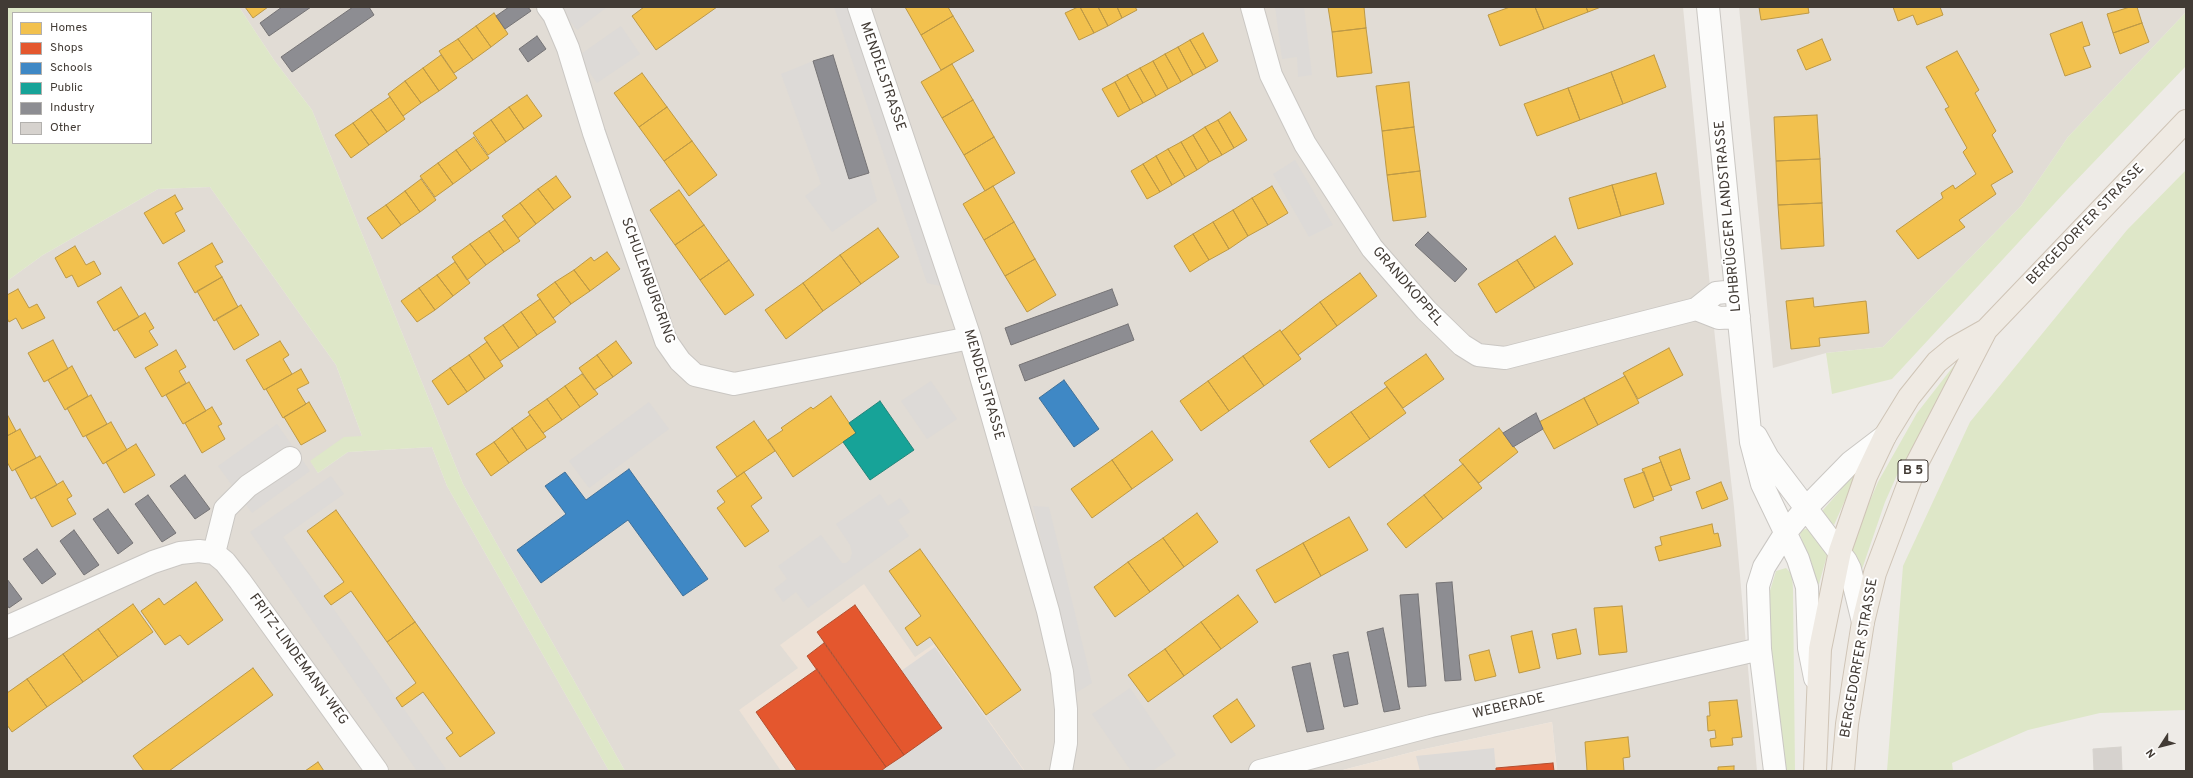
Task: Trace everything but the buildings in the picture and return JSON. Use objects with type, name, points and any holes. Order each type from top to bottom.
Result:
[{"type":"main road","name":"BERGEDORFER STRASSE","points":[[1844,771],[1847,724],[1864,622],[1875,573],[1915,467],[1986,330],[2186,121]]},
{"type":"main road","name":"BERGEDORFER STRASSE","points":[[1815,771],[1817,688],[1820,649],[1840,551],[1866,476],[1886,436],[1909,397],[1937,362],[1954,348],[1986,330]]},
{"type":"street","name":"SCHULENBURGRING","points":[[548,7],[554,15],[568,48],[594,133],[666,340],[680,360],[695,376],[734,384],[970,338]]},
{"type":"street","name":"MENDELSTRASSE","points":[[859,7],[970,338],[1048,611],[1062,672],[1066,743],[1061,771]]},
{"type":"street","name":"GRANDKOPPEL","points":[[1252,7],[1271,75],[1305,144],[1372,248],[1426,310],[1462,345],[1478,355],[1505,358],[1696,309],[1716,293],[1736,291]]},
{"type":"street","name":"LOHBRÜGGER LANDSTRASSE","points":[[1708,7],[1749,425],[1754,457],[1762,484],[1798,559],[1807,587],[1809,648],[1817,688]]},
{"type":"street","points":[[1696,309],[1719,318],[1739,317]]},
{"type":"street","name":"LOHBRÜGGER LANDSTRASSE","points":[[1749,425],[1768,458],[1840,551],[1850,569],[1864,622]]},
{"type":"street","points":[[1775,771],[1760,649],[1757,591],[1764,567],[1786,532],[1806,508],[1851,462],[1886,436]]},
{"type":"street","points":[[7,627],[153,562],[180,553],[199,551],[214,553],[225,509],[248,486],[290,458]]},
{"type":"street","name":"FRITZ-LINDEMANN-WEG","points":[[214,553],[225,562],[255,600],[377,771]]},
{"type":"street","name":"WEBERADE","points":[[1260,771],[1431,726],[1760,649]]},
{"type":"shaded area","points":[[239,7],[1683,7],[1715,338],[1734,507],[1757,771],[1557,771],[1552,722],[1420,750],[1339,771],[625,771],[463,484],[312,110],[274,60]]},
{"type":"shaded area","points":[[559,7],[607,7],[577,30]]},
{"type":"shaded area","points":[[834,7],[850,7],[945,287],[927,283]]},
{"type":"shaded area","points":[[1275,7],[1304,7],[1312,75],[1298,77],[1297,57],[1282,59]]},
{"type":"shaded area","points":[[1739,7],[2186,7],[2186,12],[2068,137],[2021,206],[1883,347],[1826,353],[1773,368]]},
{"type":"shaded area","points":[[621,26],[640,54],[597,83],[578,56]]},
{"type":"shaded area","points":[[813,61],[849,179],[869,173],[877,201],[832,232],[805,196],[821,184],[781,74]]},
{"type":"shaded area","points":[[1295,160],[1333,225],[1309,237],[1273,174]]},
{"type":"shaded area","points":[[210,187],[336,365],[362,436],[311,461],[318,473],[348,452],[432,447],[447,486],[609,771],[7,771],[7,281],[43,255],[158,189]]},
{"type":"shaded area","points":[[931,381],[957,419],[927,439],[901,401]]},
{"type":"shaded area","points":[[649,402],[669,429],[589,488],[569,461]]},
{"type":"shaded area","points":[[277,424],[310,471],[252,513],[218,466]]},
{"type":"shaded area","points":[[331,476],[344,494],[283,537],[446,769],[442,771],[417,771],[250,532]]},
{"type":"shaded area","points":[[880,494],[888,506],[900,498],[910,512],[898,520],[909,536],[808,608],[796,592],[783,602],[774,589],[787,579],[778,566],[821,535],[842,563],[846,563],[850,560],[852,553],[850,545],[836,524]]},
{"type":"shaded area","points":[[1033,506],[1049,507],[1092,683],[1076,693]]},
{"type":"shaded area","points":[[864,584],[915,657],[934,644],[1025,771],[781,771],[739,710],[798,668],[780,645]]},
{"type":"shaded area","points":[[935,647],[1024,771],[881,771],[942,728],[901,671]]},
{"type":"shaded area","points":[[1130,688],[1176,755],[1152,771],[1131,771],[1092,714]]},
{"type":"shaded area","points":[[1552,722],[1557,771],[1339,771],[1420,750]]},
{"type":"shaded area","points":[[1494,748],[1496,771],[1420,771],[1416,756]]},
{"type":"green space","points":[[7,7],[239,7],[274,60],[312,110],[463,484],[625,771],[609,771],[447,486],[432,447],[348,452],[318,473],[310,461],[344,437],[362,436],[336,365],[210,187],[158,189],[43,255],[7,281]]},
{"type":"green space","points":[[2186,12],[2186,66],[2067,190],[1892,379],[1832,394],[1826,353],[1883,347],[2021,206],[2068,137]]},
{"type":"green space","points":[[2186,170],[2186,710],[2100,713],[2028,730],[1952,763],[1953,771],[1887,771],[1903,566],[1970,422],[2127,230]]},
{"type":"green space","points":[[1959,359],[1943,393],[1897,475],[1885,502],[1861,572],[1852,552],[1863,517],[1878,482],[1917,413]]},
{"type":"green space","points":[[1852,470],[1858,471],[1834,525],[1822,513],[1839,492]]},
{"type":"green space","points":[[1809,529],[1828,552],[1819,584],[1816,584],[1800,534],[1801,531]]},
{"type":"green space","points":[[1786,568],[1792,574],[1793,589],[1795,771],[1784,771],[1768,614],[1769,594],[1776,571]]}]
